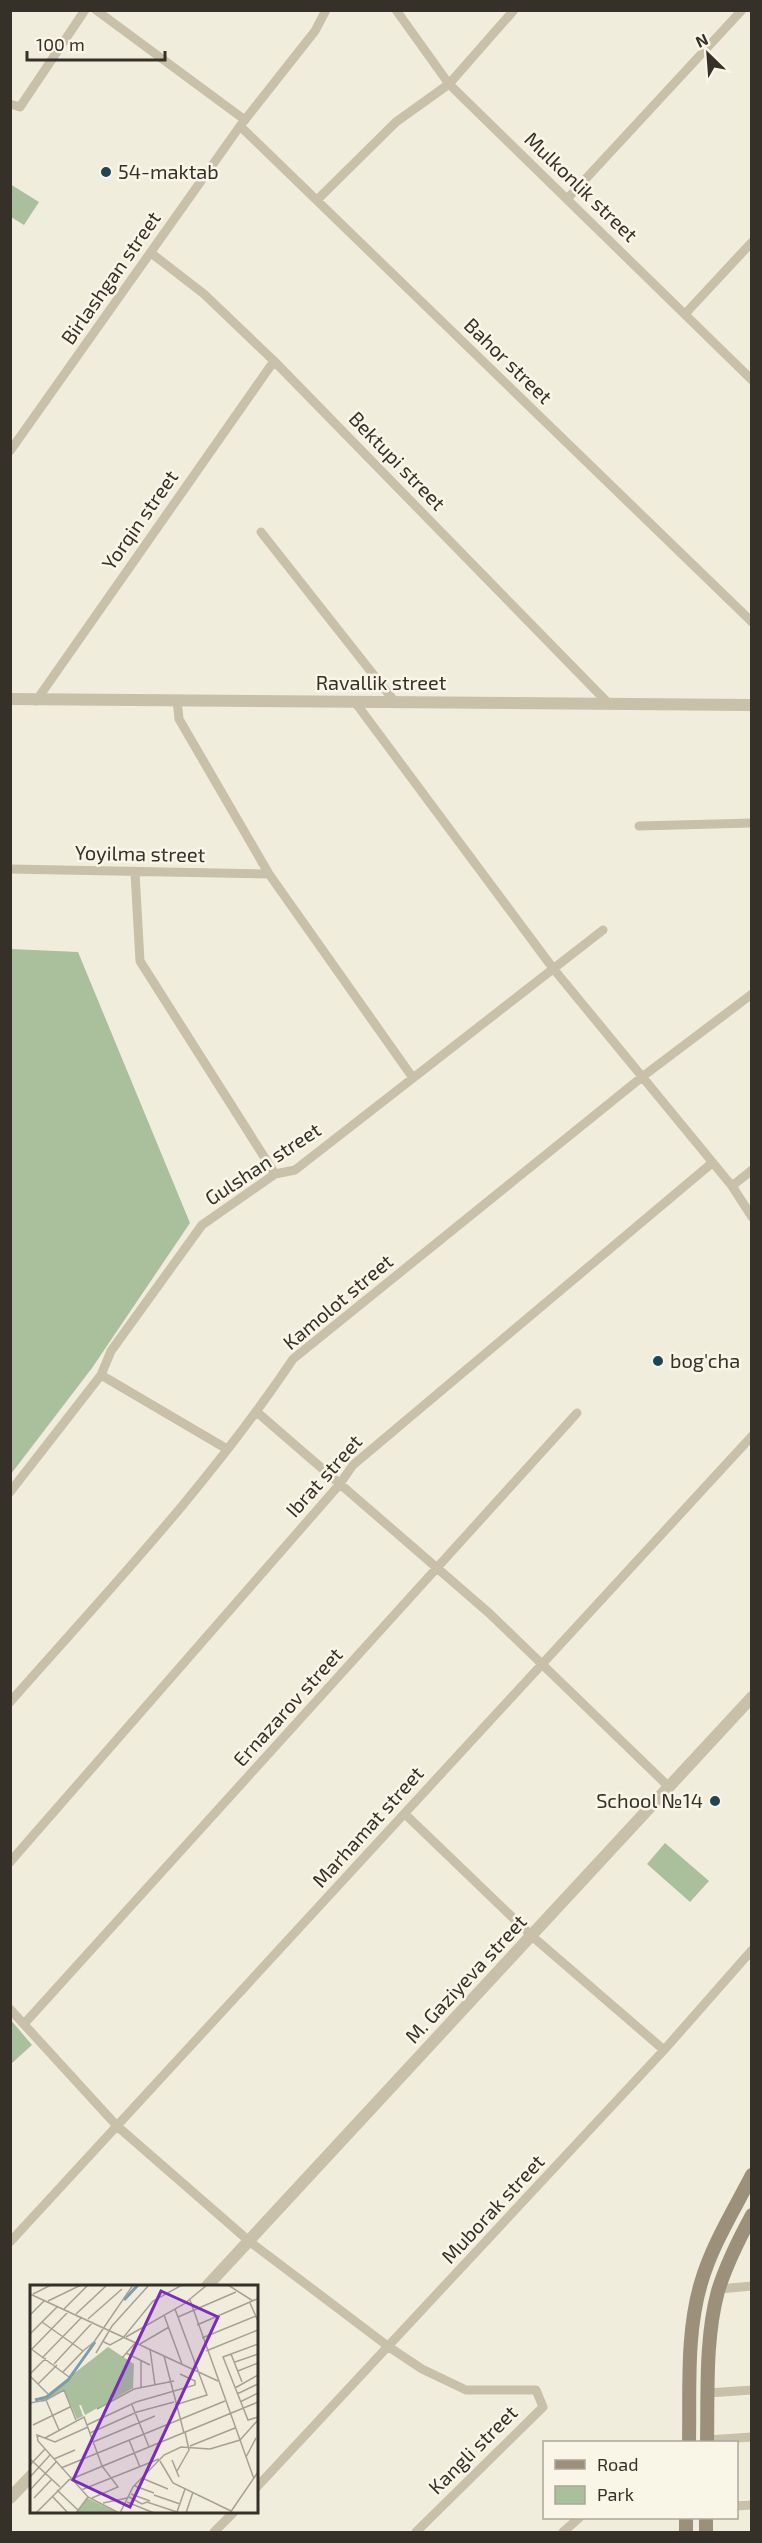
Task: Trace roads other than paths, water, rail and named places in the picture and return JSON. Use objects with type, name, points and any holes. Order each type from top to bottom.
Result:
[{"type":"main road","points":[[689,2441],[692,2331],[700,2284],[711,2255],[752,2175]]},
{"type":"main road","points":[[707,2441],[711,2337],[719,2289],[752,2215]]},
{"type":"street","points":[[10,104],[20,107],[85,10]]},
{"type":"street","name":"Bahor street","points":[[96,10],[243,123],[317,200],[752,622]]},
{"type":"street","name":"Birlashgan street","points":[[10,451],[243,123],[315,31],[326,10]]},
{"type":"street","name":"Mulkonlik street","points":[[396,10],[449,84],[752,380]]},
{"type":"street","points":[[317,200],[396,122],[449,84],[514,10]]},
{"type":"street","points":[[567,199],[742,10]]},
{"type":"street","points":[[685,314],[752,242]]},
{"type":"street","name":"Bektupi street","points":[[151,254],[204,294],[274,361],[609,704]]},
{"type":"street","name":"Yorqin street","points":[[36,700],[274,361]]},
{"type":"street","points":[[261,532],[395,702]]},
{"type":"street","name":"Ravallik street","points":[[10,699],[752,705]]},
{"type":"street","points":[[177,700],[179,718],[269,874],[414,1078]]},
{"type":"street","points":[[355,702],[552,967],[732,1186],[752,1217]]},
{"type":"street","points":[[639,826],[752,823]]},
{"type":"street","name":"Yoyilma street","points":[[10,869],[269,874]]},
{"type":"street","points":[[135,873],[140,961],[275,1174]]},
{"type":"street","name":"Gulshan street","points":[[10,1492],[101,1375],[111,1351],[202,1225],[275,1174],[295,1170],[552,967],[603,930]]},
{"type":"street","name":"Kamolot street","points":[[10,1702],[169,1521],[258,1413],[293,1359],[642,1077],[752,993]]},
{"type":"street","name":"Ibrat street","points":[[10,1862],[339,1485],[353,1465],[712,1163]]},
{"type":"street","points":[[732,1186],[752,1170]]},
{"type":"street","points":[[101,1375],[227,1449]]},
{"type":"street","points":[[258,1413],[489,1613],[668,1786]]},
{"type":"street","name":"Ernazarov street","points":[[24,2024],[577,1413]]},
{"type":"street","name":"Marhamat street","points":[[10,2242],[405,1814],[540,1663],[752,1436]]},
{"type":"street","name":"M. Gaziyeva street","points":[[208,2285],[533,1937],[668,1786],[752,1697]]},
{"type":"street","points":[[405,1814],[533,1937],[664,2050]]},
{"type":"street","name":"Muborak street","points":[[258,2486],[664,2050],[752,1950]]},
{"type":"street","points":[[10,2009],[117,2126],[249,2241],[389,2347]]},
{"type":"street","points":[[719,2289],[752,2286]]},
{"type":"street","name":"Kangli street","points":[[389,2347],[422,2368],[466,2390],[536,2390],[543,2407],[416,2532]]},
{"type":"street","points":[[708,2393],[752,2390]]},
{"type":"street","points":[[707,2441],[752,2437]]},
{"type":"street","points":[[10,2498],[30,2477]]},
{"type":"street","points":[[214,2532],[232,2513]]},
{"type":"street","points":[[563,2532],[577,2519]]},
{"type":"place","name":"54-maktab","points":[[106,172]]},
{"type":"place","name":"bog'cha","points":[[658,1361]]},
{"type":"place","name":"School №14","points":[[715,1801]]}]
